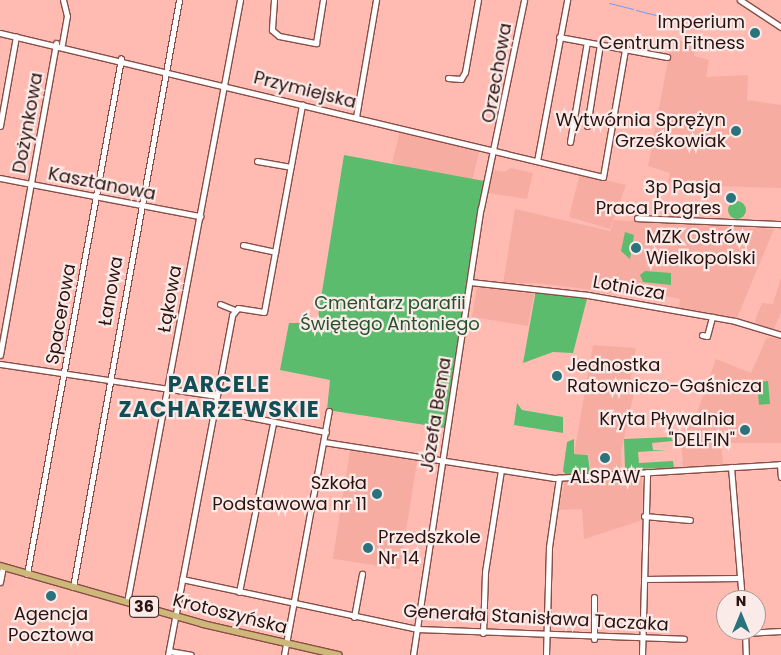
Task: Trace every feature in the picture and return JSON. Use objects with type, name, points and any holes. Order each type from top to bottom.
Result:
[{"type":"main road","name":"Krotoszyńska","points":[[2,566],[176,617],[338,655]]},
{"type":"street","name":"Dożynkowa","points":[[0,356],[31,184],[59,44],[67,16],[63,0]]},
{"type":"street","name":"Łanowa","points":[[73,587],[140,205],[179,0]]},
{"type":"street","name":"Łąkowa","points":[[127,602],[240,0]]},
{"type":"street","points":[[274,0],[272,30],[278,36],[316,43],[323,0]]},
{"type":"street","points":[[356,117],[376,0]]},
{"type":"street","points":[[448,78],[460,78],[465,72],[478,0]]},
{"type":"street","name":"Orzechowa","points":[[496,152],[524,0]]},
{"type":"street","points":[[538,161],[567,0]]},
{"type":"street","points":[[740,0],[781,27]]},
{"type":"street","points":[[749,6],[751,0]]},
{"type":"street","name":"Przymiejska","points":[[0,33],[59,44],[603,177],[625,49]]},
{"type":"street","points":[[0,126],[16,36]]},
{"type":"street","points":[[560,37],[667,57]]},
{"type":"street","points":[[570,142],[587,42]]},
{"type":"street","points":[[587,126],[600,44]]},
{"type":"street","name":"Spacerowa","points":[[27,574],[121,59]]},
{"type":"street","points":[[220,304],[235,310],[264,312],[302,104]]},
{"type":"street","name":"Józefa Bema","points":[[413,655],[470,282],[496,152]]},
{"type":"street","points":[[257,161],[290,168]]},
{"type":"street","name":"Kasztanowa","points":[[0,178],[200,216]]},
{"type":"street","points":[[637,218],[781,224]]},
{"type":"street","points":[[243,245],[275,252]]},
{"type":"street","name":"Lotnicza","points":[[470,282],[558,290],[712,317],[781,335]]},
{"type":"street","points":[[191,655],[169,653],[214,410],[235,310]]},
{"type":"street","points":[[702,335],[707,336],[712,317]]},
{"type":"street","points":[[0,364],[63,376],[109,379],[217,396]]},
{"type":"street","points":[[214,410],[326,432]]},
{"type":"street","points":[[284,655],[329,411]]},
{"type":"street","points":[[239,592],[273,423]]},
{"type":"street","points":[[324,442],[559,478],[780,464],[781,478]]},
{"type":"street","points":[[732,467],[741,590]]},
{"type":"street","points":[[483,633],[485,572],[501,470]]},
{"type":"street","points":[[642,655],[644,516],[647,472]]},
{"type":"street","points":[[546,655],[549,547],[559,478]]},
{"type":"street","points":[[644,516],[690,520]]},
{"type":"street","points":[[0,582],[2,566]]},
{"type":"street","points":[[354,617],[362,574]]},
{"type":"street","points":[[644,579],[740,578]]},
{"type":"street","name":"Generała Stanisława Taczaka","points":[[182,579],[417,629],[642,641],[684,639]]},
{"type":"street","points":[[594,597],[594,639]]},
{"type":"street","points":[[766,631],[781,630]]},
{"type":"street","points":[[745,640],[746,655]]},
{"type":"shaded area","points":[[672,39],[696,44],[694,56],[709,60],[706,77],[748,75],[747,100],[781,105],[781,188],[678,185],[668,182],[670,173],[648,166]]},
{"type":"shaded area","points":[[400,131],[480,151],[472,183],[392,163]]},
{"type":"shaded area","points":[[511,168],[533,173],[527,199],[488,193],[493,170],[504,172]]},
{"type":"shaded area","points":[[584,175],[626,185],[610,229],[569,217],[579,177]]},
{"type":"shaded area","points":[[515,209],[610,231],[614,220],[774,229],[737,318],[679,308],[680,299],[642,291],[640,296],[536,283],[503,284]]},
{"type":"shaded area","points":[[781,278],[781,313],[773,331],[757,325],[755,320],[762,303],[773,304]]},
{"type":"shaded area","points":[[477,287],[535,290],[528,326],[472,317]]},
{"type":"shaded area","points":[[767,337],[781,339],[781,443],[721,443],[723,464],[683,468],[681,436],[686,425],[692,427],[716,359],[751,373]]},
{"type":"shaded area","name":"ALSPAW","points":[[593,345],[636,348],[629,387],[635,389],[621,452],[622,471],[591,473],[589,454],[574,454]]},
{"type":"shaded area","name":"Szkoła Podstawowa nr 11","points":[[350,450],[417,461],[400,569],[333,559]]},
{"type":"shaded area","points":[[642,476],[643,520],[584,539],[582,509],[558,510],[565,481]]},
{"type":"green space","name":"Cmentarz parafii Świętego Antoniego","points":[[344,155],[484,181],[445,428],[327,410],[330,380],[280,370],[289,323],[317,323]]},
{"type":"green space","points":[[737,201],[743,204],[746,210],[743,216],[737,219],[731,216],[728,210],[731,204]]},
{"type":"green space","points":[[625,232],[634,235],[630,259],[621,251]]},
{"type":"green space","points":[[645,271],[671,273],[671,285],[643,282],[640,275]]},
{"type":"green space","points":[[536,290],[587,299],[573,353],[553,352],[523,363]]},
{"type":"green space","points":[[768,381],[770,404],[759,405],[757,382]]},
{"type":"green space","points":[[517,403],[522,410],[563,417],[563,433],[514,425]]},
{"type":"green space","points":[[671,437],[673,441],[652,443],[653,450],[667,450],[638,452],[639,463],[673,461],[674,468],[625,469],[624,439]]},
{"type":"green space","points":[[574,439],[574,454],[588,455],[590,474],[566,475],[563,471],[567,442]]},
{"type":"waterway","points":[[609,3],[633,9]]},
{"type":"waterway","points":[[636,10],[672,19]]},
{"type":"place","name":"Imperium Centrum Fitness","points":[[755,33]]},
{"type":"place","name":"Wytwórnia Sprężyn Grześkowiak","points":[[736,131]]},
{"type":"place","name":"3p Pasja Praca Progres","points":[[731,198]]},
{"type":"place","name":"MZK Ostrów Wielkopolski","points":[[636,248]]},
{"type":"place","name":"Jednostka Ratowniczo-Gaśnicza","points":[[557,376]]},
{"type":"place","name":"Kryta Pływalnia \"DELFIN\"","points":[[745,430]]},
{"type":"place","name":"ALSPAW","points":[[605,458]]},
{"type":"place","name":"Szkoła Podstawowa nr 11","points":[[377,494]]},
{"type":"place","name":"Przedszkole Nr 14","points":[[368,548]]},
{"type":"place","name":"Agencja Pocztowa","points":[[51,596]]},
{"type":"district","name":"PARCELE ZACHARZEWSKIE","points":[[219,396]]}]
